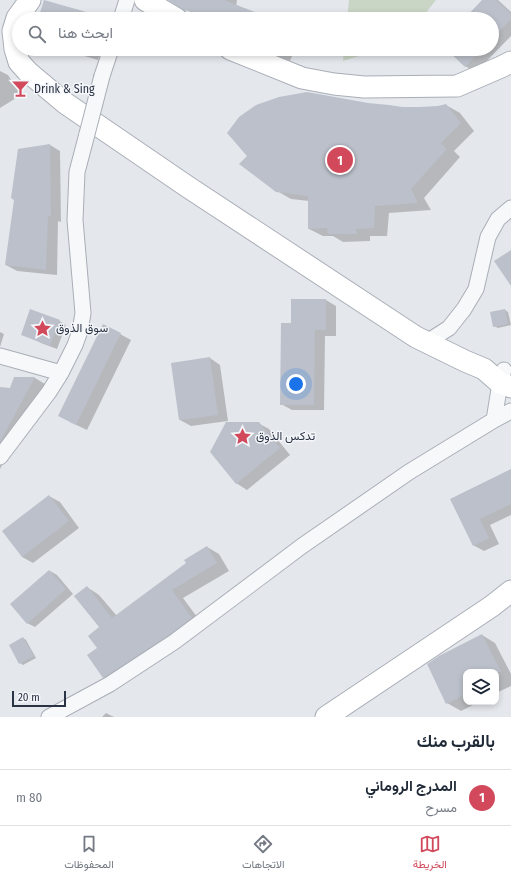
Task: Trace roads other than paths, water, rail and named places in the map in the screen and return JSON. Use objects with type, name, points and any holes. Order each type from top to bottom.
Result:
[{"type":"main road","points":[[21,12],[30,0]]},
{"type":"main road","points":[[145,0],[165,12]]},
{"type":"main road","points":[[17,56],[19,62],[28,72],[65,103],[188,187],[416,337],[465,361],[502,376]]},
{"type":"main road","points":[[247,56],[302,78],[334,84],[364,87],[457,86],[511,62]]},
{"type":"main road","points":[[326,717],[492,606],[511,591]]},
{"type":"street","points":[[123,12],[127,0]]},
{"type":"street","points":[[0,457],[49,392],[61,373],[75,345],[80,331],[83,313],[76,213],[77,172],[109,56]]},
{"type":"street","points":[[427,342],[448,328],[464,309],[476,289],[488,237],[498,219],[511,208]]},
{"type":"street","points":[[0,356],[61,373]]},
{"type":"street","points":[[494,420],[502,376]]},
{"type":"street","points":[[49,717],[110,684],[174,642],[302,546],[403,476],[511,411]]},
{"type":"place","name":"Drink & Sing","points":[[21,89]]},
{"type":"place","name":"المدرج الروماني","points":[[340,160]]},
{"type":"place","name":"سوق الذوق","points":[[43,328]]},
{"type":"place","name":"تدكس الذوق","points":[[243,436]]}]
